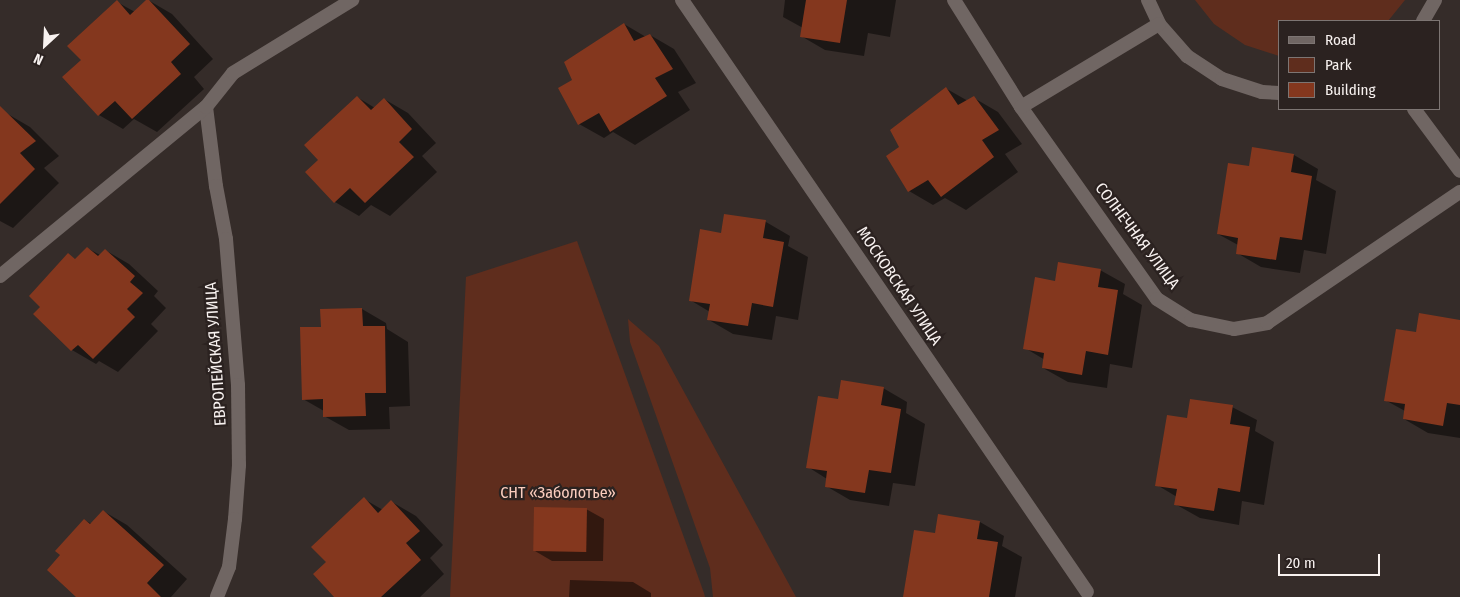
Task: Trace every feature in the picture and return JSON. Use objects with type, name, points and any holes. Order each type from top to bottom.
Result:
[{"type":"street","points":[[0,276],[206,106],[233,73],[352,0]]},
{"type":"street","name":"МОСКОВСКАЯ УЛИЦА","points":[[682,0],[1087,592]]},
{"type":"street","name":"СОЛНЕЧНАЯ УЛИЦА","points":[[954,0],[1021,107],[1157,299],[1191,320],[1234,329],[1266,323],[1460,192]]},
{"type":"street","points":[[1148,0],[1159,24],[1187,56],[1222,79],[1262,92],[1278,93]]},
{"type":"street","points":[[1424,20],[1435,0]]},
{"type":"street","points":[[1021,107],[1159,24]]},
{"type":"street","name":"ЕВРОПЕЙСКАЯ УЛИЦА","points":[[206,106],[216,186],[226,238],[238,385],[239,465],[235,518],[229,567],[217,597]]},
{"type":"street","points":[[1415,110],[1460,171]]},
{"type":"green space","points":[[1195,0],[1405,0],[1389,20],[1278,20],[1278,56],[1245,45],[1214,24]]},
{"type":"green space","name":"СНТ «Заболотье»","points":[[577,241],[705,597],[450,597],[466,277]]},
{"type":"green space","points":[[628,319],[659,346],[796,597],[713,597],[710,568],[630,342]]},
{"type":"building","points":[[117,0],[130,15],[146,0],[149,0],[190,44],[171,62],[181,74],[132,119],[115,101],[98,116],[62,77],[81,60],[67,46]]},
{"type":"building","points":[[806,0],[847,0],[840,43],[800,37]]},
{"type":"building","points":[[624,23],[634,41],[650,34],[673,69],[655,78],[667,96],[610,132],[599,113],[578,125],[558,88],[572,80],[564,62]]},
{"type":"building","points":[[946,87],[958,105],[974,96],[999,130],[982,140],[994,157],[941,197],[928,180],[908,192],[886,156],[899,147],[890,130]]},
{"type":"building","points":[[357,96],[371,110],[384,98],[412,129],[399,142],[414,157],[365,203],[350,188],[334,203],[305,172],[318,160],[304,145]]},
{"type":"building","points":[[0,106],[36,141],[20,153],[35,169],[0,204]]},
{"type":"building","points":[[1252,147],[1294,154],[1291,172],[1312,176],[1302,240],[1280,237],[1276,260],[1236,254],[1238,238],[1217,234],[1228,163],[1249,166]]},
{"type":"building","points":[[724,214],[766,220],[763,238],[784,242],[773,307],[752,303],[748,326],[707,320],[710,304],[689,301],[700,229],[721,233]]},
{"type":"building","points":[[87,247],[98,256],[105,249],[135,276],[130,282],[143,293],[127,309],[135,317],[93,359],[78,345],[71,351],[33,314],[40,307],[29,296],[68,253],[75,259]]},
{"type":"building","points":[[1058,262],[1101,269],[1098,287],[1118,290],[1108,355],[1086,351],[1082,375],[1042,368],[1044,353],[1023,349],[1035,277],[1055,281]]},
{"type":"building","points":[[362,308],[363,326],[385,326],[386,393],[365,393],[366,416],[323,417],[323,399],[302,400],[300,327],[321,327],[320,309]]},
{"type":"building","points":[[1419,313],[1460,320],[1460,405],[1447,403],[1443,426],[1403,419],[1405,404],[1384,401],[1396,329],[1416,332]]},
{"type":"building","points":[[841,380],[884,387],[881,405],[901,409],[891,473],[869,470],[865,493],[825,487],[827,471],[806,468],[818,396],[838,399]]},
{"type":"building","points":[[1190,399],[1233,405],[1230,424],[1250,427],[1240,492],[1218,488],[1214,511],[1174,505],[1177,489],[1155,486],[1167,415],[1187,418]]},
{"type":"building","points":[[364,497],[378,513],[391,500],[420,531],[406,543],[421,560],[381,597],[334,597],[313,574],[326,562],[311,547]]},
{"type":"building","points":[[534,507],[587,508],[586,552],[533,551]]},
{"type":"building","points":[[103,510],[164,565],[147,583],[161,597],[76,597],[47,570],[60,555],[55,551],[84,519],[90,524]]},
{"type":"building","points":[[938,514],[980,521],[977,539],[998,542],[989,597],[903,597],[914,530],[935,533]]}]
